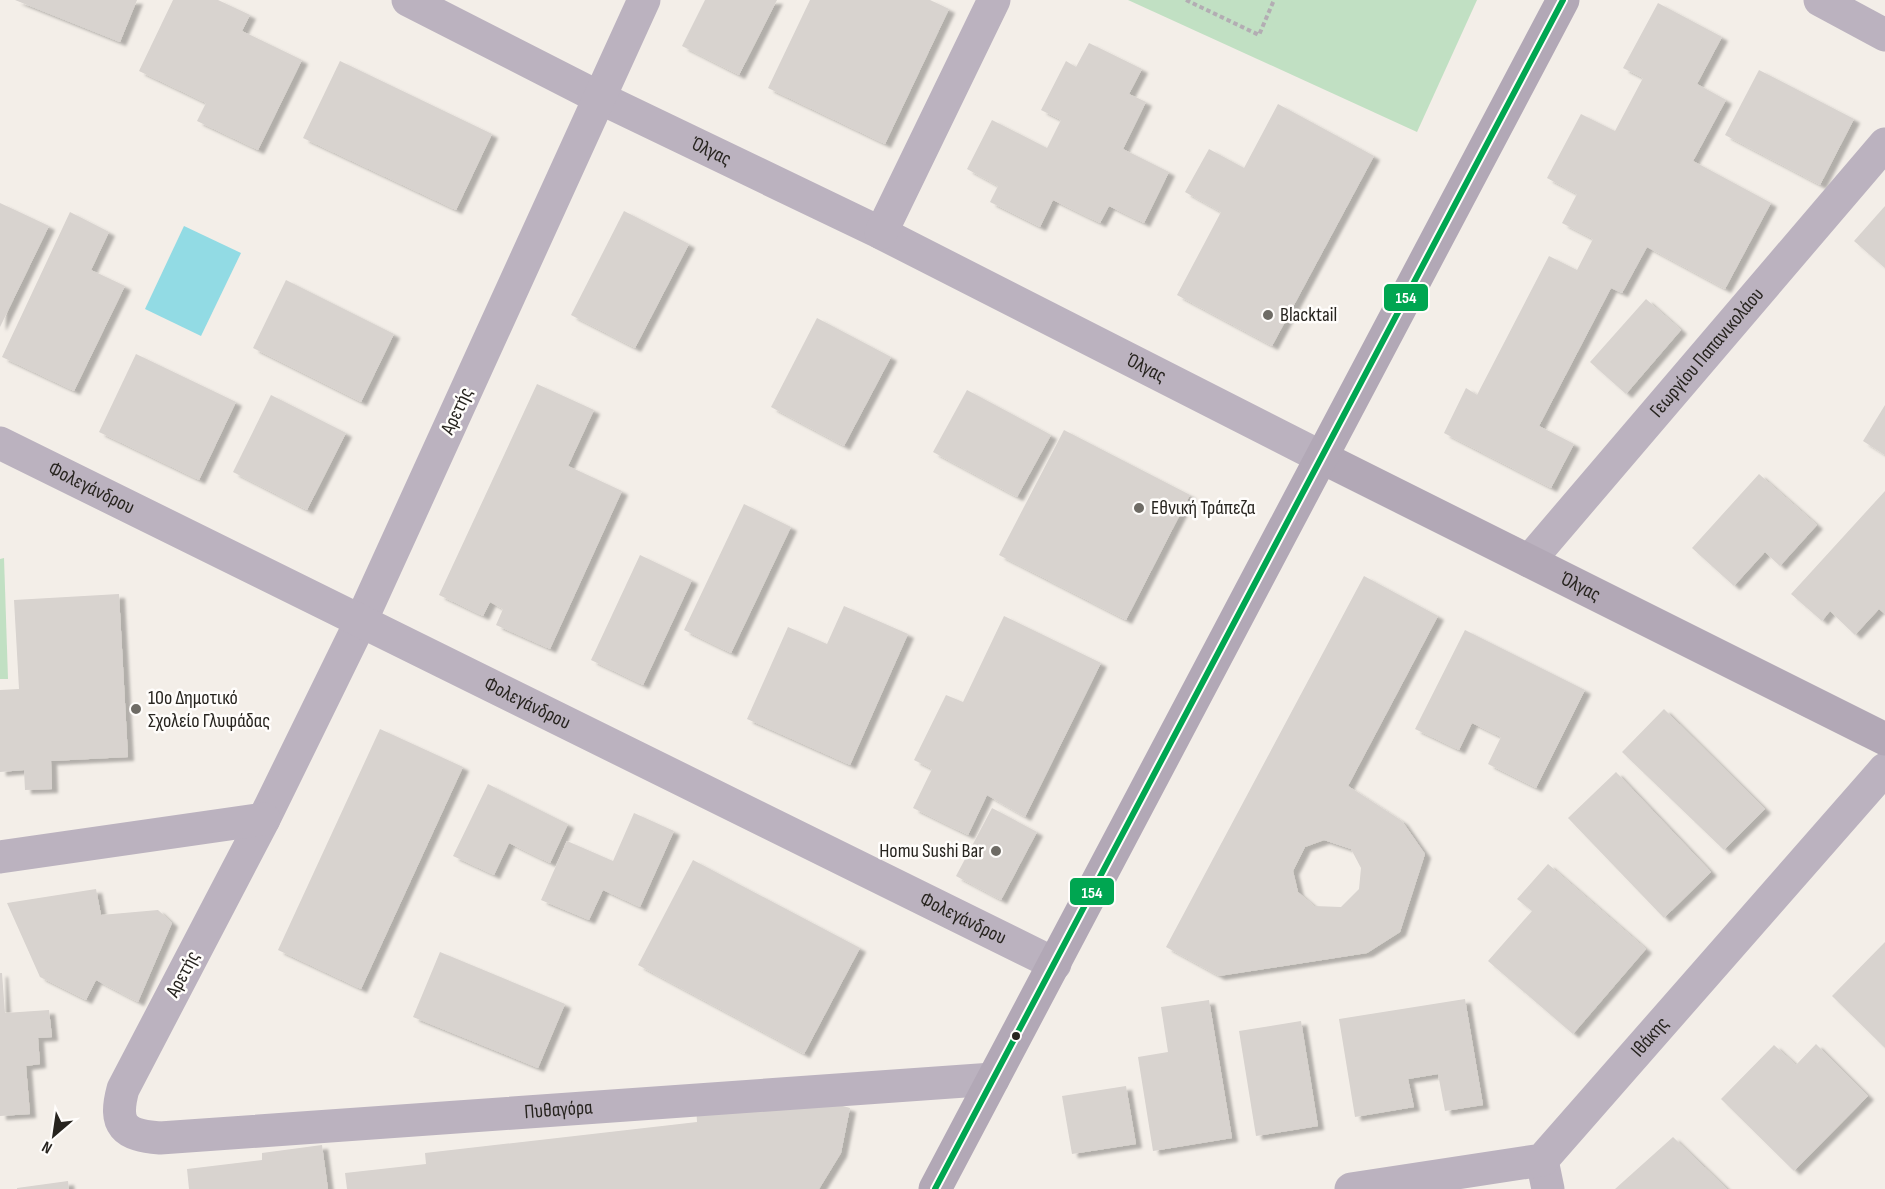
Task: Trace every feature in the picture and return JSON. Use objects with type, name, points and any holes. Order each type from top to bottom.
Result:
[{"type":"main road","points":[[935,1189],[1563,0]]},
{"type":"main road","name":"Όλγας","points":[[1323,458],[1885,739]]},
{"type":"street","name":"Όλγας","points":[[408,0],[600,98],[881,233],[1323,458]]},
{"type":"street","name":"Αρετής","points":[[127,1130],[119,1119],[118,1105],[123,1089],[264,819],[360,621],[644,0]]},
{"type":"street","points":[[881,233],[994,0]]},
{"type":"street","points":[[1820,0],[1885,35]]},
{"type":"street","name":"Γεωργίου Παπανικολάου","points":[[1529,561],[1885,144]]},
{"type":"street","name":"Φολεγάνδρου","points":[[0,443],[1055,964]]},
{"type":"street","name":"Ιθάκης","points":[[1351,1189],[1545,1175],[1885,769]]},
{"type":"street","points":[[0,857],[264,819]]},
{"type":"street","name":"Πυθαγόρα","points":[[127,1130],[139,1136],[160,1138],[993,1079]]},
{"type":"path","points":[[1186,0],[1259,35],[1274,0]]},
{"type":"green space","points":[[1128,0],[1477,0],[1417,132]]},
{"type":"green space","points":[[4,558],[8,679],[0,679],[0,559]]},
{"type":"water","points":[[184,226],[241,253],[201,336],[145,309]]},
{"type":"building","points":[[15,0],[137,0],[120,42]]},
{"type":"building","points":[[173,0],[218,0],[250,15],[242,31],[302,60],[258,150],[197,121],[206,103],[139,71]]},
{"type":"building","points":[[705,0],[777,0],[739,75],[682,46]]},
{"type":"building","points":[[810,0],[930,0],[949,9],[885,144],[768,88]]},
{"type":"building","points":[[1658,3],[1722,37],[1697,84],[1726,100],[1693,161],[1771,203],[1725,289],[1647,247],[1622,293],[1611,288],[1539,426],[1574,444],[1551,488],[1444,433],[1466,388],[1477,395],[1549,256],[1577,270],[1593,239],[1562,223],[1577,194],[1547,178],[1581,114],[1615,131],[1643,78],[1623,68]]},
{"type":"building","points":[[1089,43],[1142,69],[1129,94],[1146,102],[1123,149],[1169,172],[1144,223],[1109,206],[1100,223],[1053,200],[1040,227],[990,202],[998,186],[967,169],[992,120],[1047,148],[1061,120],[1041,110],[1066,61],[1076,67]]},
{"type":"building","points":[[340,61],[492,134],[456,210],[303,138]]},
{"type":"building","points":[[1759,70],[1854,119],[1820,185],[1725,135]]},
{"type":"building","points":[[1278,104],[1374,156],[1272,346],[1177,295],[1221,212],[1185,192],[1209,149],[1244,168]]},
{"type":"building","points":[[0,203],[49,226],[0,327]]},
{"type":"building","points":[[1885,206],[1885,268],[1854,241]]},
{"type":"building","points":[[624,211],[689,244],[635,348],[571,315]]},
{"type":"building","points":[[70,212],[109,232],[91,270],[125,286],[74,391],[2,357]]},
{"type":"building","points":[[286,280],[394,334],[361,402],[253,348]]},
{"type":"building","points":[[1646,299],[1681,330],[1626,394],[1590,362]]},
{"type":"building","points":[[817,318],[891,357],[844,446],[771,407]]},
{"type":"building","points":[[136,354],[236,402],[199,480],[99,432]]},
{"type":"building","points":[[537,384],[594,410],[568,466],[622,491],[550,649],[496,625],[503,609],[490,602],[483,616],[439,595]]},
{"type":"building","points":[[967,390],[1051,435],[1017,497],[933,452]]},
{"type":"building","points":[[271,395],[346,433],[307,510],[233,472]]},
{"type":"building","points":[[1885,405],[1885,455],[1863,441]]},
{"type":"building","points":[[1064,430],[1190,495],[1126,620],[999,555]]},
{"type":"building","points":[[1759,474],[1817,525],[1780,566],[1765,552],[1734,586],[1692,548]]},
{"type":"building","points":[[1885,491],[1885,614],[1879,609],[1855,635],[1830,611],[1822,621],[1791,594]]},
{"type":"building","points":[[744,504],[791,527],[731,653],[684,630]]},
{"type":"building","points":[[640,555],[692,580],[643,685],[591,660]]},
{"type":"building","points":[[1364,576],[1438,616],[1348,786],[1402,821],[1425,854],[1400,932],[1367,953],[1219,976],[1166,947]],"holes":[[[1324,840],[1351,849],[1361,868],[1359,889],[1341,907],[1314,906],[1298,892],[1293,871],[1305,847]]]},
{"type":"building","points":[[119,594],[128,757],[51,761],[52,789],[25,790],[24,770],[0,772],[0,690],[19,689],[14,600]]},
{"type":"building","points":[[844,606],[908,634],[850,765],[747,719],[788,627],[827,644]]},
{"type":"building","points":[[1004,616],[1101,663],[1025,817],[987,795],[968,835],[913,808],[932,769],[914,760],[946,695],[963,702]]},
{"type":"building","points":[[1465,630],[1585,690],[1536,788],[1488,764],[1501,737],[1472,723],[1459,750],[1415,729]]},
{"type":"building","points":[[1664,709],[1765,809],[1724,850],[1622,752]]},
{"type":"building","points":[[380,729],[463,767],[361,989],[278,950]]},
{"type":"building","points":[[1616,772],[1711,872],[1664,918],[1568,818]]},
{"type":"building","points":[[488,784],[568,824],[550,863],[509,843],[494,875],[453,856]]},
{"type":"building","points":[[992,808],[1037,832],[1001,900],[956,876]]},
{"type":"building","points":[[634,813],[674,831],[640,907],[603,890],[589,920],[541,900],[567,841],[613,861]]},
{"type":"building","points":[[693,860],[860,948],[804,1054],[638,965]]},
{"type":"building","points":[[1548,864],[1646,949],[1573,1034],[1488,961],[1532,911],[1517,899]]},
{"type":"building","points":[[96,889],[101,915],[158,910],[172,923],[138,1002],[96,980],[86,1000],[40,977],[7,903]]},
{"type":"building","points":[[1885,942],[1885,1048],[1832,996]]},
{"type":"building","points":[[440,952],[565,1004],[538,1068],[413,1017]]},
{"type":"building","points":[[0,973],[2,973],[5,1013],[49,1010],[52,1037],[38,1038],[40,1064],[26,1066],[30,1114],[0,1116]]},
{"type":"building","points":[[1465,999],[1483,1105],[1445,1111],[1438,1074],[1408,1079],[1414,1107],[1355,1117],[1339,1019]]},
{"type":"building","points":[[1209,1000],[1232,1138],[1153,1151],[1138,1057],[1168,1052],[1161,1007]]},
{"type":"building","points":[[1301,1021],[1318,1126],[1256,1136],[1239,1031]]},
{"type":"building","points":[[1816,1044],[1868,1096],[1794,1171],[1721,1099],[1774,1045],[1796,1065]]},
{"type":"building","points":[[1126,1086],[1136,1144],[1072,1154],[1062,1096]]},
{"type":"building","points":[[824,1101],[850,1108],[841,1153],[819,1189],[347,1189],[345,1173],[426,1164],[425,1153],[697,1122],[696,1106]]},
{"type":"building","points":[[1673,1137],[1727,1189],[1615,1189]]},
{"type":"building","points":[[322,1145],[328,1189],[189,1189],[187,1169],[262,1160],[262,1153]]},
{"type":"building","points":[[68,1181],[69,1189],[17,1189],[17,1188]]},
{"type":"transit line","name":"154","points":[[935,1189],[1563,0]]},
{"type":"place","name":"Blacktail","points":[[1268,315]]},
{"type":"place","name":"Εθνική Τράπεζα","points":[[1139,508]]},
{"type":"place","name":"10o Δημοτικό Σχολείο Γλυφάδας","points":[[136,709]]},
{"type":"place","name":"Homu Sushi Bar","points":[[996,851]]}]
